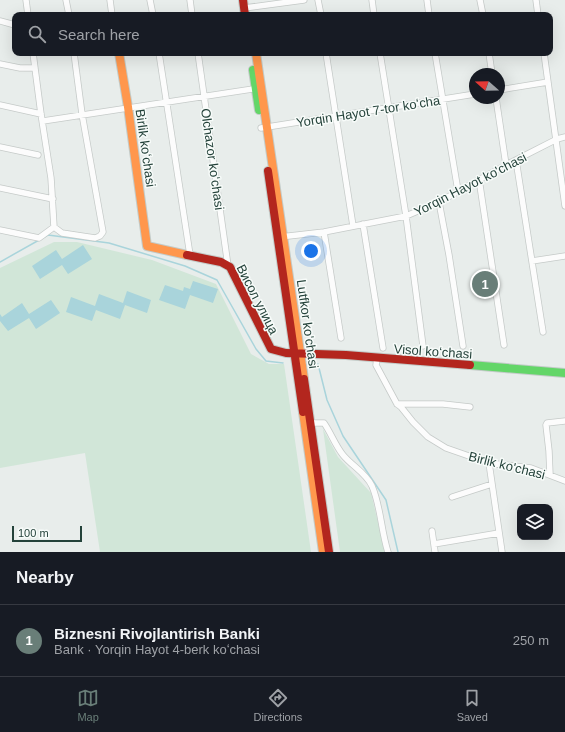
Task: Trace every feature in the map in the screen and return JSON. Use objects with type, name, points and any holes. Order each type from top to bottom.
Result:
[{"type":"main road","name":"Birlik koʻchasi","points":[[120,56],[147,246]]},
{"type":"main road","name":"Lutfkor ko'chasi","points":[[251,56],[258,88],[297,353],[323,552]]},
{"type":"main road","name":"Lutfkor ko'chasi","points":[[256,56],[258,88]]},
{"type":"main road","name":"Висол улица","points":[[147,246],[222,262],[228,266],[233,272],[270,347],[276,351],[297,353]]},
{"type":"main road","name":"Lutfkor ko'chasi","points":[[297,353],[310,423],[329,552]]},
{"type":"main road","name":"Visol koʻchasi","points":[[297,353],[565,373]]},
{"type":"street","points":[[26,0],[28,12]]},
{"type":"street","points":[[66,0],[68,12]]},
{"type":"street","points":[[110,0],[112,12]]},
{"type":"street","points":[[150,0],[152,12]]},
{"type":"street","points":[[190,0],[192,12]]},
{"type":"street","points":[[246,8],[304,0]]},
{"type":"street","points":[[318,0],[320,12]]},
{"type":"street","points":[[372,0],[374,12]]},
{"type":"street","points":[[427,0],[429,12]]},
{"type":"street","points":[[480,0],[482,12]]},
{"type":"street","points":[[536,0],[538,12]]},
{"type":"street","points":[[0,21],[12,24]]},
{"type":"street","points":[[33,56],[51,178],[54,227]]},
{"type":"street","points":[[54,227],[62,233],[95,238],[100,236],[102,232],[82,114],[74,56]]},
{"type":"street","points":[[158,56],[190,255]]},
{"type":"street","name":"Olchazor koʻchasi","points":[[198,56],[228,266]]},
{"type":"street","points":[[326,56],[353,226]]},
{"type":"street","points":[[380,56],[406,216],[423,346]]},
{"type":"street","points":[[435,56],[458,191]]},
{"type":"street","points":[[489,56],[491,68]]},
{"type":"street","points":[[544,56],[565,206]]},
{"type":"street","points":[[0,64],[20,68],[35,68]]},
{"type":"street","points":[[505,89],[548,82]]},
{"type":"street","points":[[43,120],[258,88]]},
{"type":"street","name":"Yorqin Hayot 7-tor koʻcha","points":[[264,127],[469,95]]},
{"type":"street","points":[[497,104],[506,165]]},
{"type":"street","points":[[0,105],[41,114]]},
{"type":"street","name":"Yorqin Hayot ko'chasi","points":[[280,237],[324,232],[406,216],[439,202],[506,165],[557,139],[565,137]]},
{"type":"street","points":[[0,147],[38,155]]},
{"type":"street","points":[[516,160],[542,332]]},
{"type":"street","points":[[479,180],[504,345]]},
{"type":"street","points":[[0,188],[53,199]]},
{"type":"street","points":[[439,202],[463,346]]},
{"type":"street","points":[[363,224],[383,348]]},
{"type":"street","points":[[0,230],[39,238],[54,227]]},
{"type":"street","points":[[324,232],[342,338]]},
{"type":"street","points":[[532,261],[565,256]]},
{"type":"street","name":"Birlik ko'chasi","points":[[377,358],[376,365],[397,404],[420,430],[436,442],[456,452],[489,463],[531,468],[565,481]]},
{"type":"street","points":[[397,404],[443,404],[470,407]]},
{"type":"street","points":[[550,475],[550,451],[546,425],[548,423],[565,421]]},
{"type":"street","points":[[310,423],[324,423],[341,453],[365,476],[371,485],[376,496],[388,552]]},
{"type":"street","points":[[489,463],[502,552]]},
{"type":"street","points":[[452,497],[492,484]]},
{"type":"street","points":[[432,531],[435,552]]},
{"type":"street","points":[[434,544],[499,532]]},
{"type":"green space","points":[[54,242],[77,242],[152,260],[216,284],[251,354],[269,364],[284,364],[311,552],[100,552],[85,453],[0,468],[0,268]]},
{"type":"green space","points":[[323,429],[338,457],[371,493],[385,552],[340,552]]},
{"type":"water","points":[[83,245],[92,259],[68,274],[62,265],[40,279],[32,266],[56,250],[62,259]]},
{"type":"water","points":[[193,281],[218,289],[213,303],[190,295],[185,309],[159,300],[165,285],[183,291],[184,287],[190,289]]},
{"type":"water","points":[[127,291],[151,300],[147,313],[125,305],[120,319],[96,310],[92,321],[66,312],[71,297],[95,306],[99,294],[123,303]]},
{"type":"water","points":[[51,300],[60,313],[36,329],[29,318],[8,331],[0,321],[0,314],[2,317],[22,303],[29,314]]},
{"type":"waterway","points":[[0,262],[48,235],[109,243],[185,266],[217,280],[256,349],[266,361],[283,363]]},
{"type":"waterway","points":[[318,364],[327,400],[343,436],[386,500],[398,552]]},
{"type":"traffic: fast","points":[[253,70],[259,110]]},
{"type":"traffic: fast","points":[[470,365],[565,373]]},
{"type":"traffic: slow","points":[[120,56],[147,246],[187,255]]},
{"type":"traffic: slow","points":[[256,56],[304,379]]},
{"type":"traffic: slow","points":[[303,412],[323,552]]},
{"type":"traffic: jam","points":[[243,0],[245,12]]},
{"type":"traffic: jam","points":[[268,171],[303,412]]},
{"type":"traffic: jam","points":[[187,255],[221,262],[230,267],[271,349],[286,353],[346,355],[470,365]]},
{"type":"traffic: jam","points":[[304,379],[329,552]]},
{"type":"place","name":"Biznesni Rivojlantirish Banki","points":[[485,284]]}]
